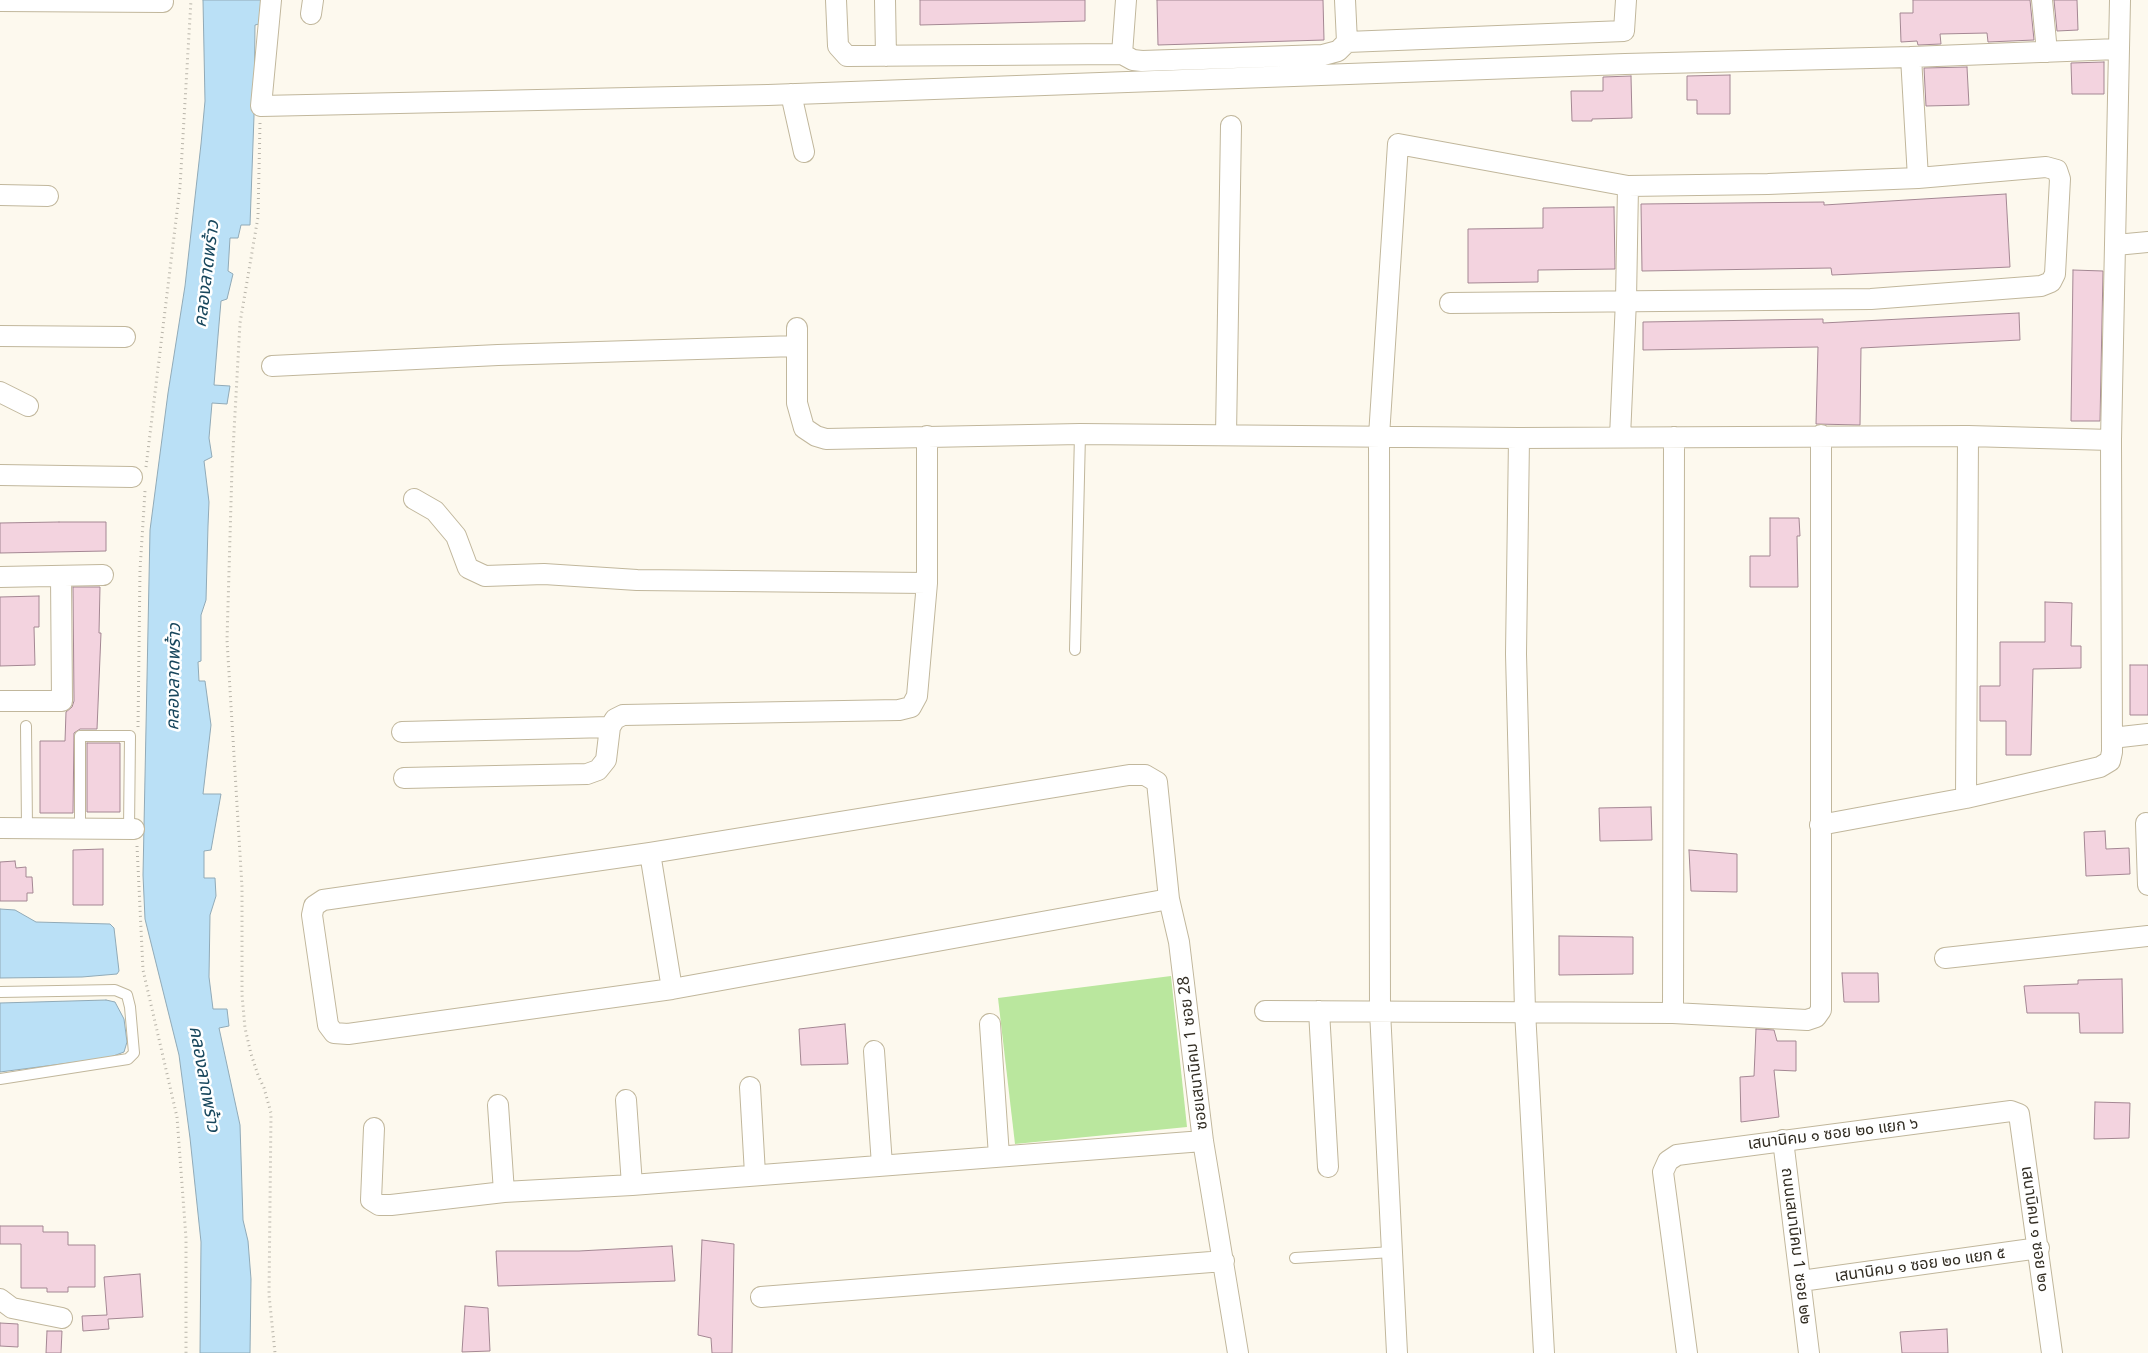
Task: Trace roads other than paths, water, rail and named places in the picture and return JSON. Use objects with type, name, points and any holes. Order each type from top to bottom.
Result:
[{"type":"street","points":[[271,0],[261,106],[791,94],[1625,64],[1911,58],[2118,49]]},
{"type":"street","points":[[836,0],[838,46],[846,56],[1122,54],[1133,60],[1142,61],[1323,55],[1338,52],[1347,42],[1345,0]]},
{"type":"street","points":[[885,0],[886,56]]},
{"type":"street","points":[[1122,54],[1126,0]]},
{"type":"street","points":[[1347,42],[1624,31],[1626,0]]},
{"type":"street","points":[[2042,0],[2047,52]]},
{"type":"street","points":[[1820,825],[1966,798],[2100,767],[2110,761],[2112,738],[2111,440],[2120,0]]},
{"type":"street","points":[[0,1],[163,2]]},
{"type":"street","points":[[1911,58],[1918,178]]},
{"type":"street","points":[[791,94],[804,152]]},
{"type":"street","points":[[1226,435],[1231,126]]},
{"type":"street","points":[[1397,1353],[1380,1011],[1379,436],[1398,144],[1628,186],[1768,184],[1918,178],[2046,167],[2057,170],[2060,180],[2055,274],[2051,282],[2041,286],[1871,299],[1450,303]]},
{"type":"street","points":[[1620,437],[1626,300],[1628,186]]},
{"type":"street","points":[[0,195],[48,196]]},
{"type":"street","points":[[2116,245],[2148,242]]},
{"type":"street","points":[[0,336],[125,337]]},
{"type":"street","points":[[272,366],[797,337],[797,403],[804,428],[816,436],[826,439],[1080,434],[1519,438],[1968,436],[2111,440]]},
{"type":"street","points":[[0,392],[28,406]]},
{"type":"street","points":[[404,778],[586,774],[598,770],[606,760],[610,727],[615,719],[623,715],[900,710],[911,707],[917,696],[927,583],[927,436]]},
{"type":"street","points":[[1265,1011],[1673,1013],[1807,1020],[1816,1018],[1821,1010],[1821,436]]},
{"type":"street","points":[[1966,798],[1968,436]]},
{"type":"street","points":[[1673,1013],[1674,437]]},
{"type":"street","points":[[1519,438],[1516,654],[1525,1012],[1544,1353]]},
{"type":"street","points":[[0,475],[141,479]]},
{"type":"street","points":[[414,499],[436,511],[456,536],[468,568],[485,576],[544,574],[637,580],[927,583]]},
{"type":"street","points":[[0,576],[104,575]]},
{"type":"street","points":[[0,701],[62,701],[61,576]]},
{"type":"street","points":[[402,732],[610,727]]},
{"type":"street","points":[[2112,738],[2148,734]]},
{"type":"street","name":"ซอยเสนานิคม 1 ซอย 28","points":[[650,853],[1129,775],[1145,775],[1157,782],[1169,899],[1179,942],[1203,1140],[1238,1353]]},
{"type":"street","points":[[2146,823],[2148,885]]},
{"type":"street","points":[[0,828],[80,828],[133,834]]},
{"type":"street","points":[[672,989],[650,853],[323,900],[314,906],[312,915],[328,1025],[334,1032],[348,1034],[672,989],[1169,899]]},
{"type":"street","points":[[1945,958],[2148,936]]},
{"type":"street","points":[[1319,1011],[1328,1168]]},
{"type":"street","points":[[990,1024],[998,1156]]},
{"type":"street","points":[[874,1051],[882,1165]]},
{"type":"street","points":[[750,1087],[755,1174]]},
{"type":"street","points":[[626,1100],[632,1184]]},
{"type":"street","points":[[498,1105],[504,1192]]},
{"type":"street","name":"เสนานิคม ๑ ซอย ๒๐ แยก ๖","points":[[1687,1353],[1663,1172],[1668,1161],[1677,1155],[2011,1111]]},
{"type":"street","name":"เสนานิคม ๑ ซอย ๒๐","points":[[2011,1111],[2019,1114],[2052,1353]]},
{"type":"street","points":[[374,1128],[371,1200],[379,1205],[504,1192],[632,1184],[1203,1140]]},
{"type":"street","name":"ถนนเสนานิคม 1 ซอย ๒๒","points":[[1783,1140],[1809,1353]]},
{"type":"street","name":"เสนานิคม ๑ ซอย ๒๐ แยก ๕","points":[[1801,1281],[2039,1248]]},
{"type":"street","points":[[762,1297],[1224,1261]]},
{"type":"street","points":[[0,1299],[12,1308],[62,1318]]},
{"type":"lane","points":[[1075,650],[1080,434]]},
{"type":"lane","points":[[26,726],[27,828]]},
{"type":"lane","points":[[80,828],[80,736],[130,736],[133,834]]},
{"type":"lane","points":[[0,992],[115,990],[127,995],[130,1007],[134,1053],[128,1060],[0,1079]]},
{"type":"lane","points":[[1295,1258],[1392,1252]]},
{"type":"water","name":"คลองลาดพร้าว","points":[[203,0],[262,0],[263,23],[255,25],[250,225],[241,225],[238,238],[230,238],[228,271],[233,274],[227,299],[221,301],[214,385],[230,386],[227,404],[212,403],[209,438],[212,457],[204,461],[209,502],[206,600],[201,615],[201,661],[198,662],[199,681],[205,681],[211,725],[203,794],[221,794],[211,850],[204,851],[204,878],[215,878],[216,896],[210,915],[209,977],[213,1009],[227,1009],[229,1026],[219,1028],[240,1125],[243,1220],[248,1241],[251,1279],[250,1353],[200,1353],[201,1242],[190,1138],[179,1055],[145,919],[143,875],[150,530],[168,393],[185,286],[201,144],[205,101]]},
{"type":"water","points":[[0,909],[15,910],[36,922],[110,924],[114,928],[119,971],[117,974],[82,977],[0,978]]},
{"type":"water","points":[[106,1000],[115,1002],[124,1019],[127,1042],[124,1052],[108,1058],[0,1072],[0,1003]]}]
